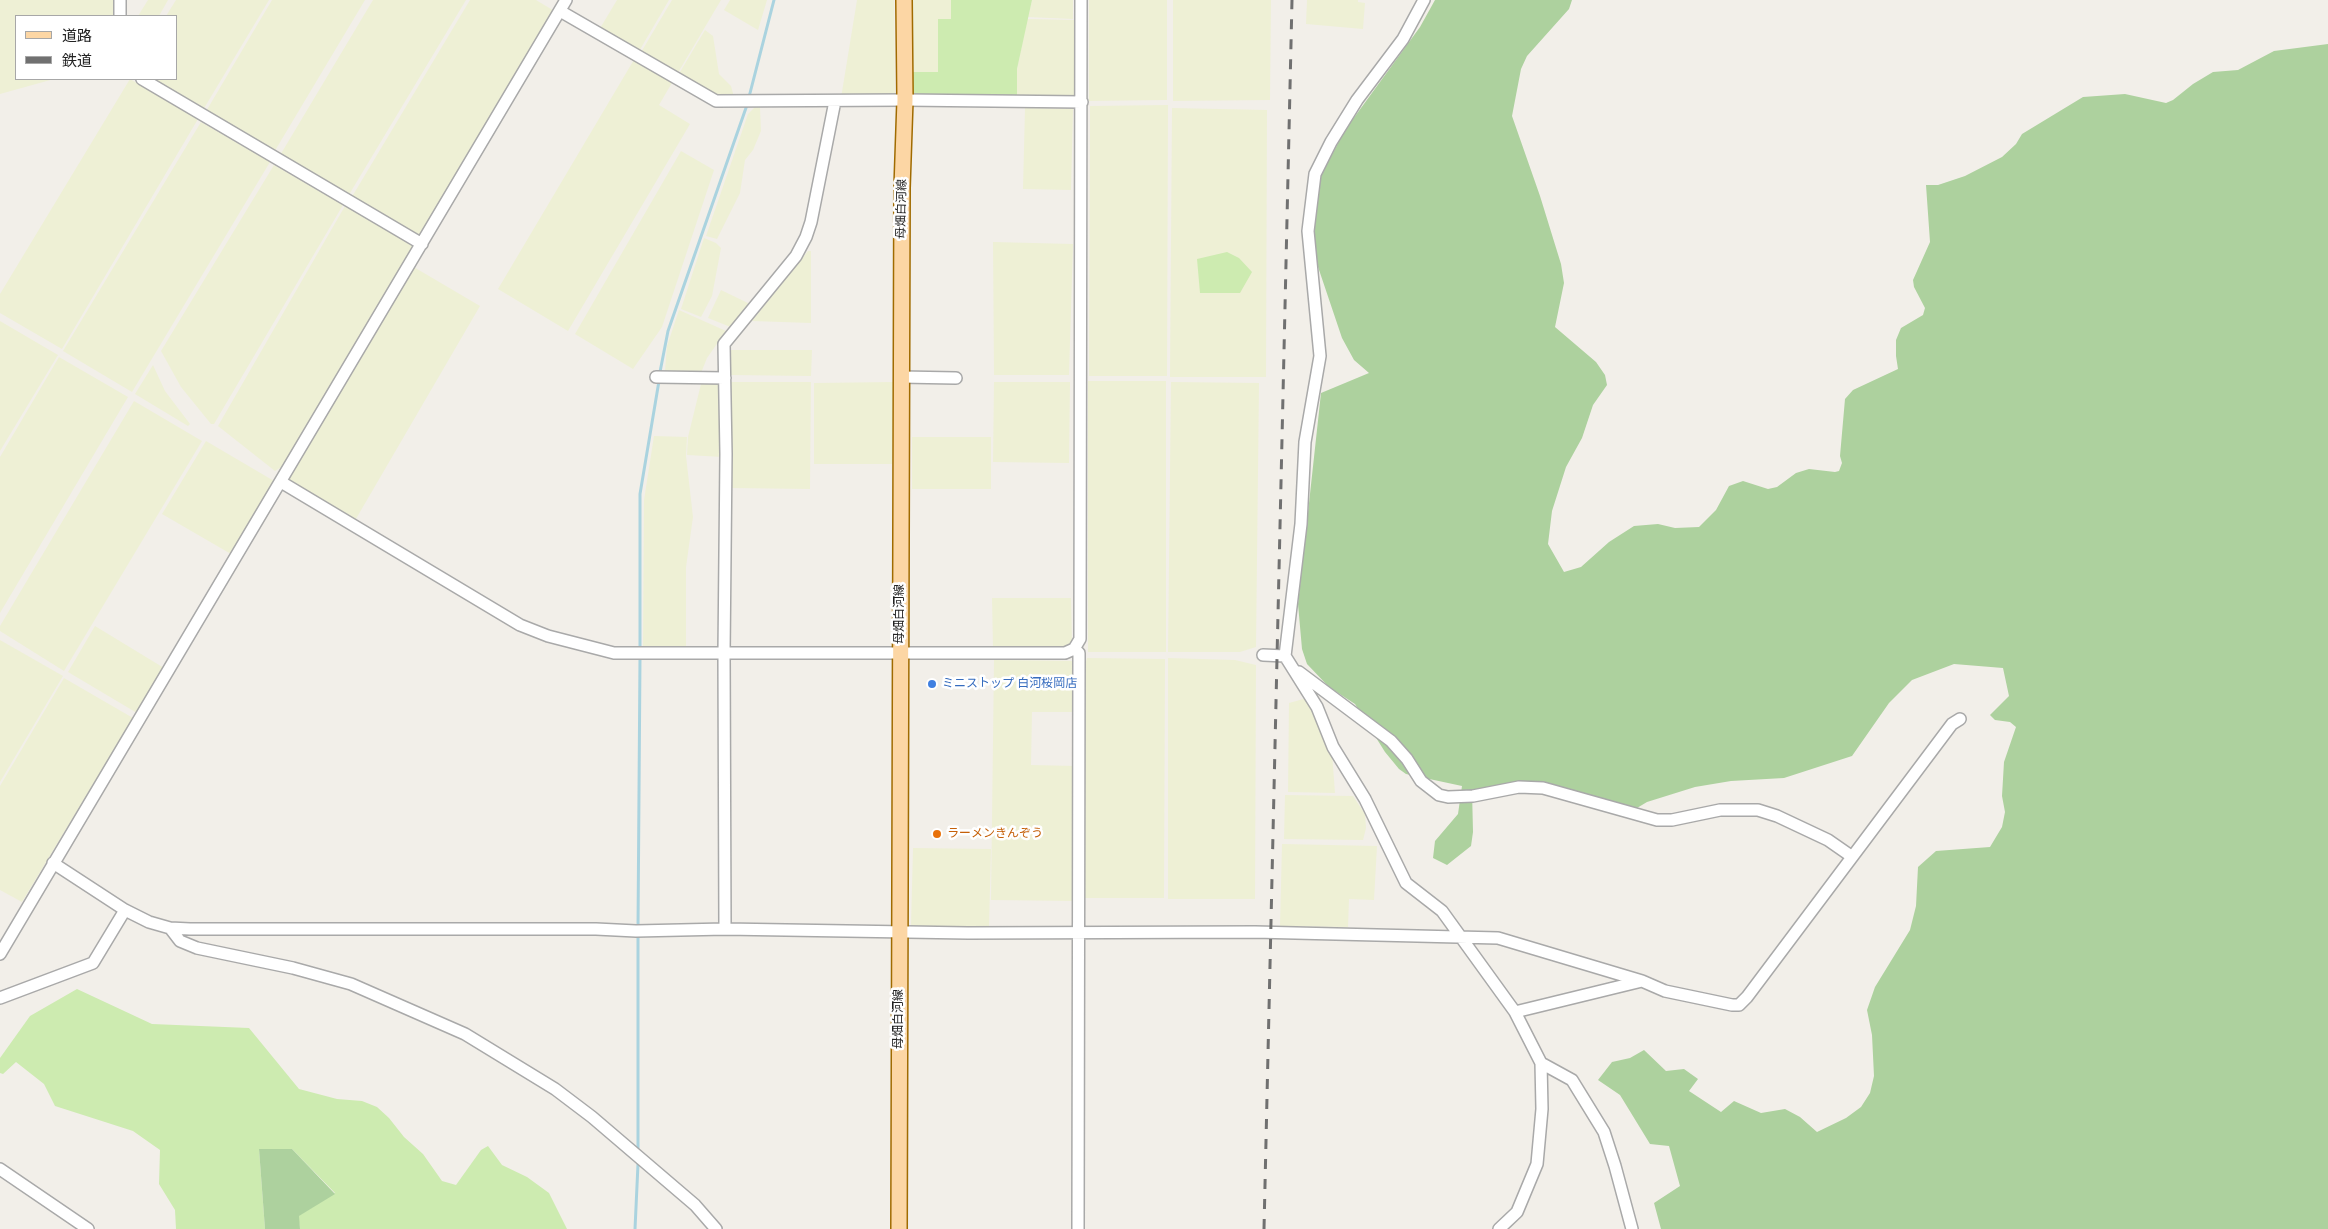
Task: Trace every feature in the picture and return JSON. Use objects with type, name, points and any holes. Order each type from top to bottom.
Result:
[{"type":"main road","name":"母畑白河線","points":[[899,1229],[904,0]]},
{"type":"street","points":[[120,0],[120,15]]},
{"type":"street","points":[[0,954],[566,0]]},
{"type":"street","points":[[281,482],[520,625],[548,636],[614,653],[1065,653],[1074,649],[1080,639],[1081,0]]},
{"type":"street","points":[[1424,0],[1403,39],[1357,100],[1331,142],[1315,174],[1310,202],[1308,231],[1320,356],[1305,442],[1301,524],[1285,656],[1317,707],[1333,747],[1365,799],[1406,883],[1442,911],[1515,1012],[1541,1062],[1542,1109],[1537,1164],[1517,1212],[1499,1229]]},
{"type":"street","points":[[560,11],[716,101],[905,100],[1082,102]]},
{"type":"street","points":[[144,80],[422,244]]},
{"type":"street","points":[[725,929],[724,653],[726,454],[724,344],[726,339],[796,256],[806,237],[811,222],[835,101]]},
{"type":"street","points":[[656,377],[724,378]]},
{"type":"street","points":[[901,377],[956,378]]},
{"type":"street","points":[[1074,649],[1079,653],[1078,1229]]},
{"type":"street","points":[[1263,655],[1285,656]]},
{"type":"street","points":[[1295,670],[1391,741],[1407,759],[1421,781],[1439,795],[1448,797],[1473,796],[1519,787],[1543,788],[1657,820],[1672,820],[1720,810],[1758,810],[1777,816],[1828,840],[1851,856]]},
{"type":"street","points":[[53,863],[125,910],[149,922],[170,928],[190,930],[596,929],[639,931],[725,929],[899,932],[1255,932],[1459,936],[1498,938],[1642,981],[1665,991],[1739,1005],[1747,997],[1851,856],[1952,724],[1960,718]]},
{"type":"street","points":[[0,998],[93,963],[125,910]]},
{"type":"street","points":[[170,928],[180,941],[197,948],[293,968],[351,984],[465,1034],[555,1089],[592,1117],[695,1205],[716,1229]]},
{"type":"street","points":[[1515,1012],[1642,981]]},
{"type":"street","points":[[1541,1062],[1572,1080],[1604,1132],[1632,1229]]},
{"type":"street","points":[[0,1169],[88,1229]]},
{"type":"green space","points":[[0,0],[113,0],[113,15],[15,15],[15,80],[50,80],[0,94]]},
{"type":"green space","points":[[148,0],[168,0],[160,15],[139,15]]},
{"type":"green space","points":[[176,0],[269,0],[203,110],[153,80],[178,80],[178,15],[167,15]]},
{"type":"green space","points":[[272,0],[365,0],[273,154],[205,113]]},
{"type":"green space","points":[[373,0],[466,0],[347,198],[279,157]]},
{"type":"green space","points":[[470,0],[536,0],[556,12],[419,241],[350,200]]},
{"type":"green space","points":[[617,0],[669,0],[638,53],[599,30]]},
{"type":"green space","points":[[672,0],[721,0],[676,76],[640,54]]},
{"type":"green space","points":[[730,0],[767,0],[758,30],[724,10]]},
{"type":"green space","points":[[857,0],[894,0],[895,98],[841,98]]},
{"type":"green space","points":[[913,0],[951,0],[951,20],[938,20],[938,72],[912,72]]},
{"type":"green space","points":[[951,0],[1032,0],[1017,69],[1017,99],[911,98],[912,72],[938,72],[938,19],[951,19]]},
{"type":"green space","points":[[1032,0],[1073,0],[1073,19],[1028,17]]},
{"type":"green space","points":[[1089,0],[1167,0],[1167,100],[1089,101]]},
{"type":"green space","points":[[1173,0],[1271,0],[1270,100],[1173,101]]},
{"type":"green space","points":[[1307,0],[1358,0],[1358,2],[1365,3],[1363,29],[1306,24]]},
{"type":"green space","points":[[1435,0],[1572,0],[1569,9],[1527,56],[1521,69],[1512,116],[1561,264],[1564,283],[1555,327],[1596,362],[1605,375],[1607,385],[1593,405],[1582,438],[1566,467],[1552,511],[1548,544],[1564,572],[1581,567],[1609,542],[1634,526],[1658,524],[1675,528],[1699,527],[1716,510],[1729,486],[1743,481],[1768,489],[1777,487],[1796,473],[1809,469],[1839,471],[1842,463],[1840,456],[1845,399],[1853,390],[1898,369],[1896,340],[1901,328],[1923,315],[1925,308],[1914,287],[1913,280],[1930,242],[1926,185],[1938,185],[1965,176],[2002,157],[2016,144],[2022,134],[2083,97],[2125,94],[2166,103],[2213,72],[2238,70],[2274,51],[2328,44],[2328,1229],[1661,1229],[1654,1203],[1680,1186],[1669,1146],[1650,1144],[1620,1095],[1598,1080],[1612,1062],[1630,1058],[1644,1050],[1666,1071],[1684,1069],[1698,1079],[1689,1091],[1721,1112],[1734,1101],[1761,1113],[1785,1109],[1800,1117],[1817,1132],[1846,1118],[1861,1107],[1870,1093],[1874,1076],[1872,1035],[1867,1010],[1875,987],[1910,930],[1916,906],[1918,867],[1936,851],[1990,847],[2002,827],[2005,812],[2002,796],[2004,762],[2016,727],[2010,722],[1995,720],[1990,715],[2009,696],[2003,668],[1954,664],[1912,680],[1889,703],[1852,756],[1784,778],[1731,781],[1695,787],[1647,802],[1622,817],[1556,796],[1504,785],[1472,790],[1473,832],[1471,846],[1447,865],[1433,858],[1435,841],[1458,814],[1462,786],[1406,774],[1399,769],[1385,752],[1355,704],[1329,687],[1307,664],[1302,649],[1298,604],[1321,393],[1369,373],[1354,360],[1342,338],[1314,255],[1316,185],[1345,130],[1420,27]]},
{"type":"green space","points":[[1027,19],[1075,20],[1074,100],[1017,99],[1017,69]]},
{"type":"green space","points":[[705,30],[713,36],[719,74],[731,86],[734,97],[714,97],[677,77]]},
{"type":"green space","points":[[635,58],[673,81],[659,105],[690,124],[568,331],[498,289]]},
{"type":"green space","points":[[129,80],[198,119],[62,349],[0,313],[0,294]]},
{"type":"green space","points":[[1168,105],[1167,376],[1089,376],[1090,106]]},
{"type":"green space","points":[[755,107],[760,107],[761,131],[753,150],[745,160],[740,193],[717,239],[706,236],[748,114]]},
{"type":"green space","points":[[1025,108],[1073,109],[1071,190],[1023,189]]},
{"type":"green space","points":[[1172,108],[1267,110],[1266,377],[1170,377]]},
{"type":"green space","points":[[201,122],[270,162],[132,392],[63,351]]},
{"type":"green space","points":[[681,151],[714,170],[662,327],[633,369],[575,334]]},
{"type":"green space","points":[[274,165],[343,205],[214,424],[211,424],[181,387],[161,351]]},
{"type":"green space","points":[[345,206],[414,246],[283,466],[275,471],[218,426]]},
{"type":"green space","points":[[704,238],[716,243],[721,248],[712,296],[701,317],[681,309]]},
{"type":"green space","points":[[993,242],[1073,244],[1069,375],[994,375]]},
{"type":"green space","points":[[808,251],[811,251],[811,323],[752,321]]},
{"type":"green space","points":[[1227,252],[1239,258],[1252,272],[1240,293],[1200,293],[1197,259]]},
{"type":"green space","points":[[412,266],[480,306],[353,524],[284,483]]},
{"type":"green space","points":[[721,290],[752,305],[733,328],[708,318]]},
{"type":"green space","points":[[679,310],[726,331],[707,358],[701,373],[665,371],[667,346]]},
{"type":"green space","points":[[0,321],[58,355],[0,451]]},
{"type":"green space","points":[[730,350],[812,350],[811,376],[730,375]]},
{"type":"green space","points":[[59,357],[128,397],[0,613],[0,457]]},
{"type":"green space","points":[[153,365],[165,391],[190,424],[188,426],[135,394]]},
{"type":"green space","points":[[1088,381],[1166,381],[1166,652],[1088,652]]},
{"type":"green space","points":[[731,382],[811,382],[810,489],[730,488]]},
{"type":"green space","points":[[894,382],[892,464],[814,464],[814,383]]},
{"type":"green space","points":[[994,382],[1070,382],[1069,463],[993,462]]},
{"type":"green space","points":[[1171,382],[1259,383],[1256,647],[1240,652],[1168,652]]},
{"type":"green space","points":[[718,383],[722,385],[723,457],[687,455],[688,437],[701,384]]},
{"type":"green space","points":[[134,401],[202,441],[64,671],[0,631],[0,626]]},
{"type":"green space","points":[[654,436],[687,437],[686,456],[693,517],[686,567],[686,647],[643,646],[644,500]]},
{"type":"green space","points":[[912,437],[991,437],[991,489],[912,489]]},
{"type":"green space","points":[[206,441],[274,481],[231,554],[162,514]]},
{"type":"green space","points":[[992,598],[1071,598],[1072,642],[1066,647],[993,648]]},
{"type":"green space","points":[[95,626],[164,668],[137,713],[68,672]]},
{"type":"green space","points":[[0,640],[63,676],[0,782]]},
{"type":"green space","points":[[1087,658],[1165,659],[1164,898],[1084,898],[1085,665]]},
{"type":"green space","points":[[1168,658],[1235,660],[1256,665],[1255,899],[1168,899]]},
{"type":"green space","points":[[994,660],[1076,661],[1075,712],[1032,712],[1031,765],[1076,766],[1073,901],[991,900]]},
{"type":"green space","points":[[64,678],[133,718],[22,902],[0,890],[0,786]]},
{"type":"green space","points":[[1307,698],[1321,725],[1332,753],[1335,793],[1288,792],[1289,703]]},
{"type":"green space","points":[[1285,795],[1353,796],[1365,814],[1366,828],[1363,840],[1284,839]]},
{"type":"green space","points":[[1282,844],[1377,846],[1374,900],[1349,899],[1348,927],[1280,926]]},
{"type":"green space","points":[[913,848],[991,849],[989,927],[911,926]]},
{"type":"green space","points":[[77,989],[152,1024],[249,1028],[299,1089],[337,1099],[362,1101],[377,1107],[389,1118],[404,1137],[423,1154],[442,1181],[456,1185],[481,1150],[488,1146],[502,1165],[527,1177],[549,1193],[567,1229],[300,1229],[298,1216],[335,1193],[292,1149],[259,1149],[265,1229],[176,1229],[175,1210],[159,1184],[160,1150],[133,1131],[55,1106],[44,1084],[16,1062],[3,1074],[0,1073],[0,1058],[30,1016]]},
{"type":"green space","points":[[259,1149],[292,1149],[335,1194],[299,1216],[300,1229],[265,1229]]},
{"type":"waterway","points":[[749,97],[774,0]]},
{"type":"waterway","points":[[660,372],[668,331],[747,105]]},
{"type":"waterway","points":[[640,650],[640,494],[659,381]]},
{"type":"waterway","points":[[638,928],[640,657]]},
{"type":"waterway","points":[[638,934],[638,1148]]},
{"type":"waterway","points":[[635,1229],[638,1164]]},
{"type":"railway","points":[[1264,1229],[1292,0]]},
{"type":"place","name":"ミニストップ 白河桜岡店","points":[[932,684]]},
{"type":"place","name":"ラーメンきんぞう","points":[[937,834]]}]
